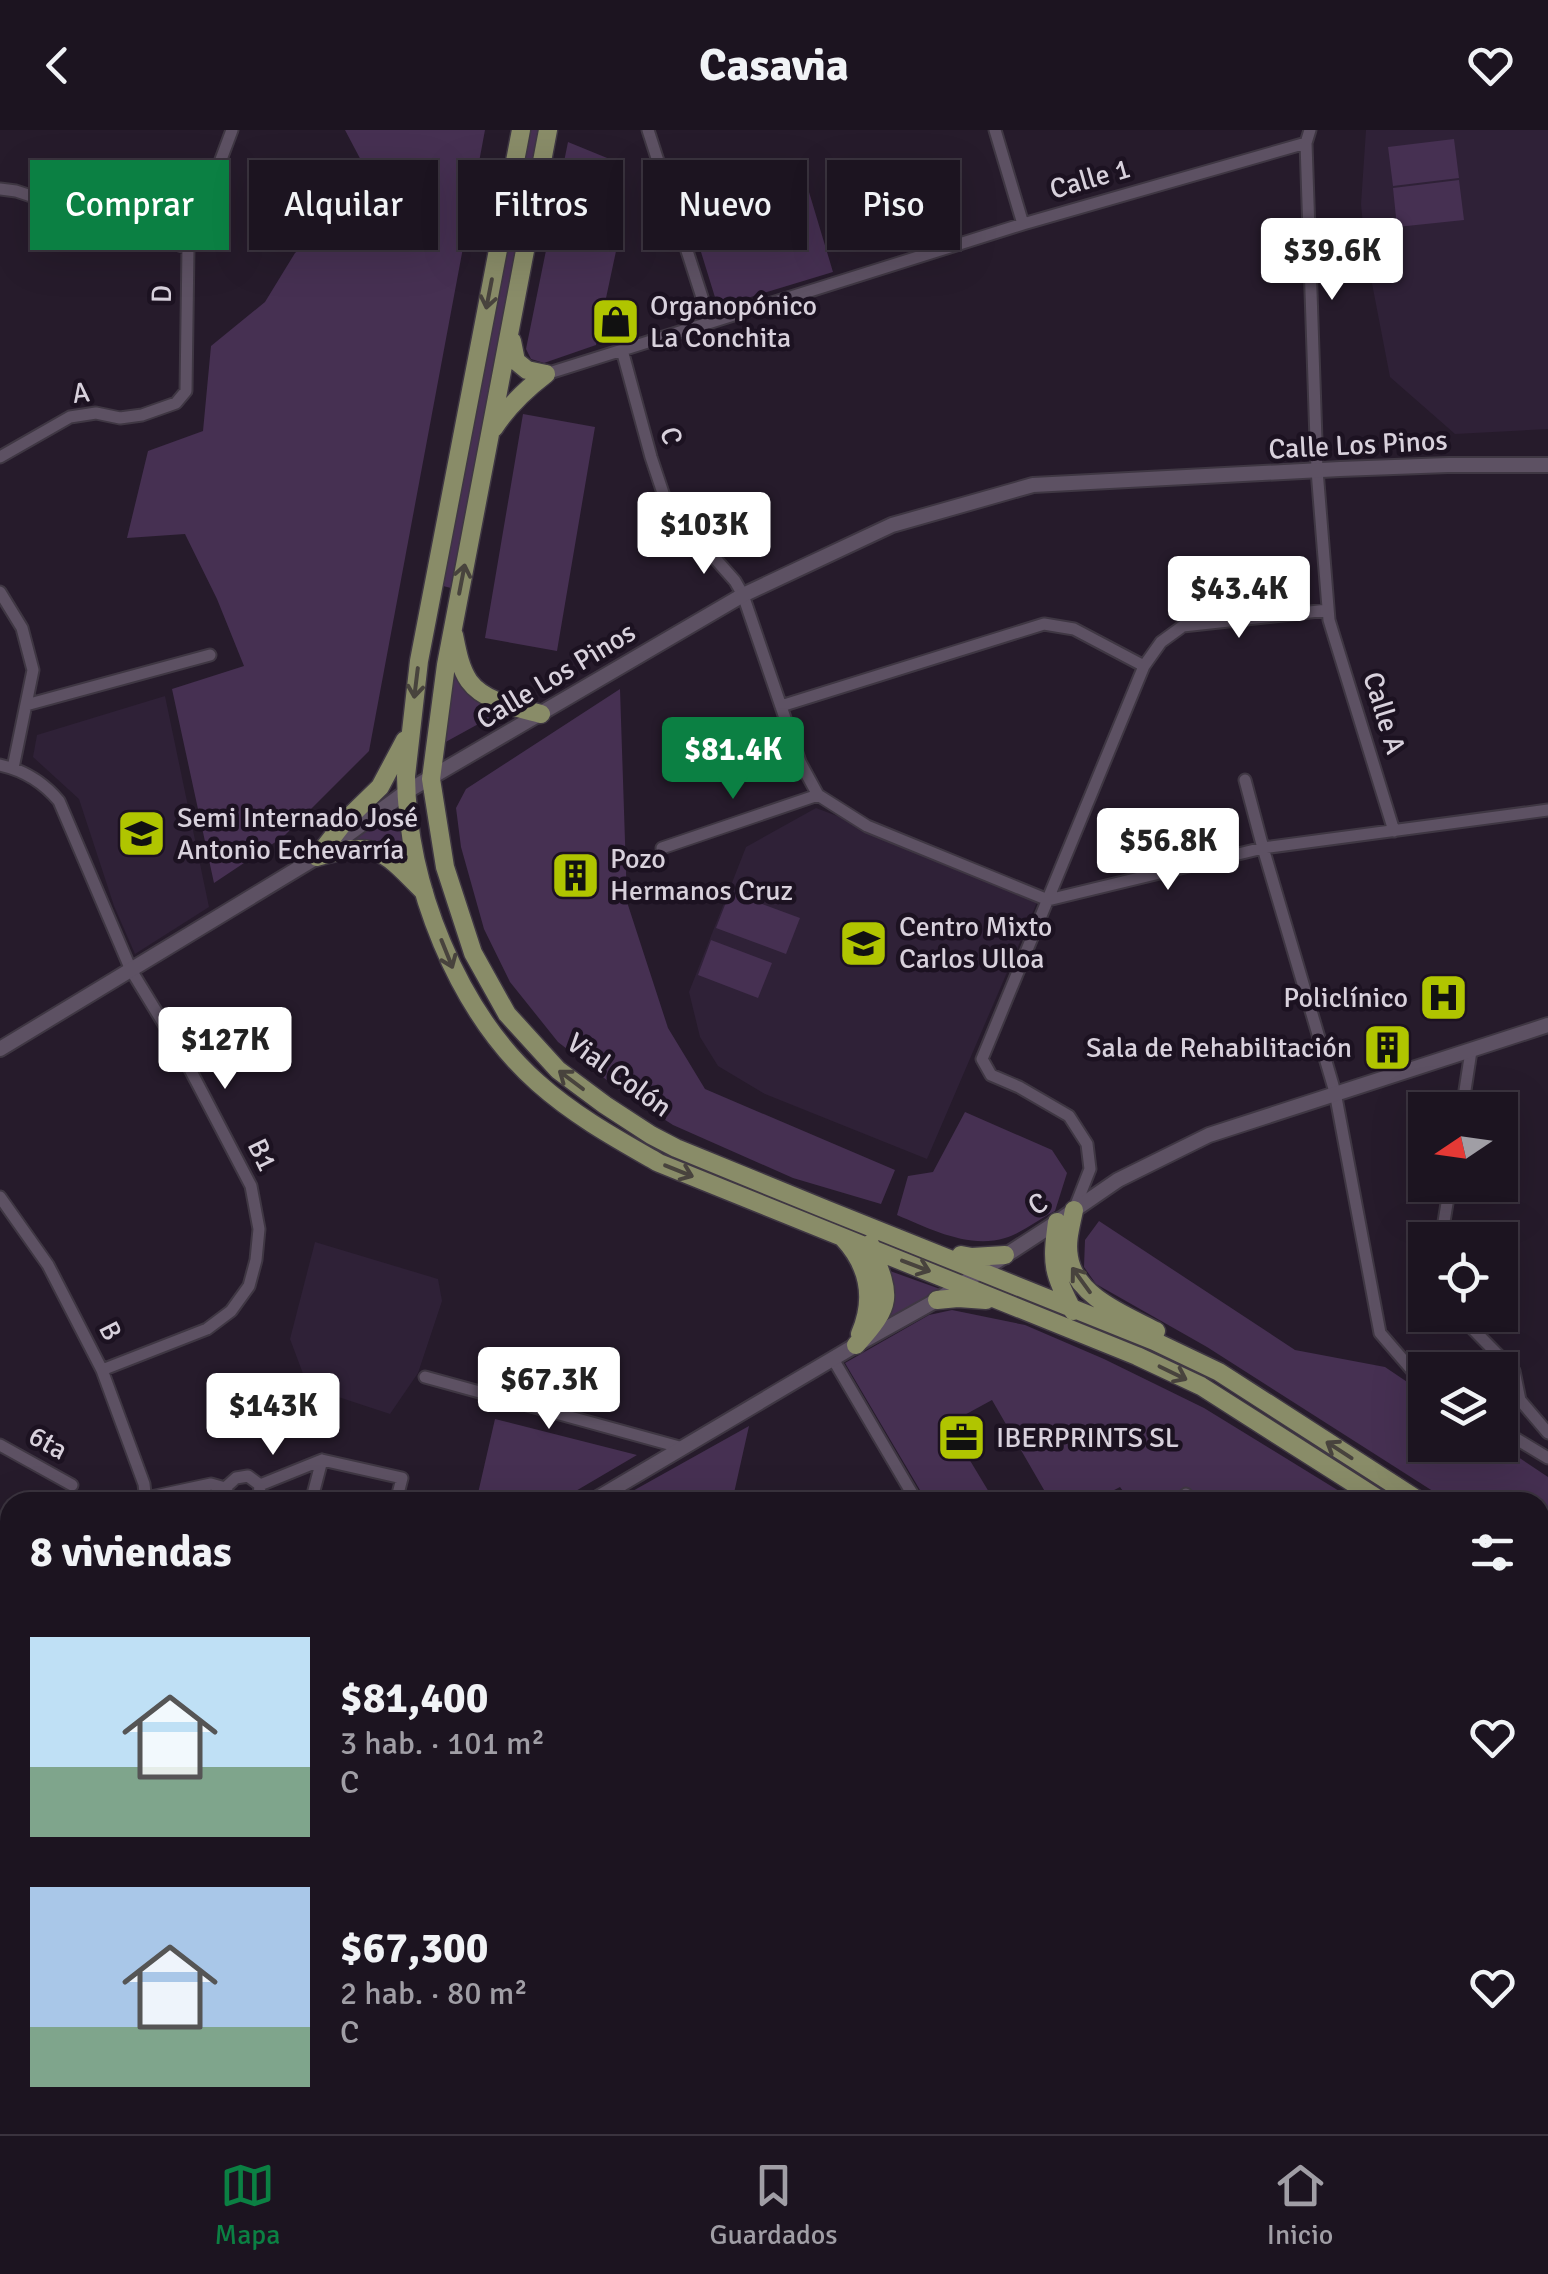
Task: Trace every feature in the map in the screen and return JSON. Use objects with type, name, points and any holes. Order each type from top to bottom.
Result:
[{"type":"main road","name":"Vial Colón","points":[[521,130],[423,641],[406,792],[418,870],[447,959],[484,1023],[537,1082],[593,1126],[659,1163],[1137,1356],[1200,1386],[1367,1492]]},
{"type":"main road","name":"Vial Colón","points":[[548,130],[452,631],[431,779],[445,867],[473,954],[507,1014],[558,1070],[605,1105],[676,1148],[1154,1341],[1219,1372],[1405,1492]]},
{"type":"main road","points":[[512,319],[516,361],[527,370],[546,374]]},
{"type":"main road","points":[[489,437],[504,411],[546,374]]},
{"type":"main road","points":[[452,631],[470,684],[498,701],[541,714]]},
{"type":"main road","points":[[317,857],[345,821],[380,787],[410,731]]},
{"type":"main road","points":[[317,857],[346,848],[374,850],[396,864],[426,895]]},
{"type":"main road","points":[[1074,1210],[1069,1262],[1092,1295],[1184,1346],[1219,1372]]},
{"type":"main road","points":[[1056,1222],[1055,1277],[1084,1334]]},
{"type":"main road","points":[[856,1345],[880,1318],[886,1297],[881,1269],[864,1224]]},
{"type":"main road","points":[[843,1238],[858,1256],[868,1278],[868,1308],[856,1345]]},
{"type":"main road","points":[[911,1243],[972,1257],[1005,1255]]},
{"type":"main road","points":[[936,1300],[1006,1302]]},
{"type":"street","name":"D","points":[[221,160],[232,130]]},
{"type":"street","points":[[648,130],[710,322]]},
{"type":"street","points":[[995,130],[1023,224]]},
{"type":"street","name":"Calle 1","points":[[546,374],[1308,136]]},
{"type":"street","name":"Calle A","points":[[1308,136],[1317,470],[1329,620],[1394,831]]},
{"type":"street","points":[[0,189],[30,196]]},
{"type":"street","name":"D","points":[[176,402],[186,390],[188,250]]},
{"type":"street","name":"C","points":[[622,350],[664,496],[743,595],[800,762],[818,795]]},
{"type":"street","name":"A","points":[[0,456],[70,417],[96,413],[120,418],[142,415],[176,402]]},
{"type":"street","name":"Calle Los Pinos","points":[[0,1050],[317,857],[406,792],[743,595],[892,525],[1032,486],[1317,470],[1548,465]]},
{"type":"street","points":[[0,592],[22,628],[33,670],[7,766]]},
{"type":"street","points":[[1074,1210],[1090,1170],[1087,1144],[1069,1116],[992,1074],[982,1059],[1144,666],[1161,642],[1183,626],[1328,610]]},
{"type":"street","points":[[781,706],[1044,624],[1074,628],[1144,666]]},
{"type":"street","points":[[26,706],[210,655]]},
{"type":"street","name":"B1","points":[[7,766],[44,785],[59,801],[131,970],[181,1052],[251,1186],[259,1230],[249,1286],[232,1310],[207,1329],[102,1370]]},
{"type":"street","points":[[1245,780],[1335,1092],[1380,1333],[1408,1366]]},
{"type":"street","points":[[662,848],[818,795],[867,826],[1048,900],[1262,848],[1548,810]]},
{"type":"street","name":"C","points":[[608,1492],[936,1300],[1118,1180],[1208,1135],[1548,1025]]},
{"type":"street","points":[[1465,1092],[1471,1050]]},
{"type":"street","name":"B","points":[[0,1197],[48,1265],[102,1370],[145,1492]]},
{"type":"street","points":[[1476,1332],[1514,1371],[1520,1400],[1548,1433]]},
{"type":"street","points":[[833,1359],[911,1492]]},
{"type":"street","points":[[425,1377],[683,1448]]},
{"type":"street","points":[[1518,1440],[1548,1458]]},
{"type":"street","name":"6ta","points":[[0,1445],[72,1485]]},
{"type":"street","points":[[314,1492],[322,1460]]},
{"type":"street","points":[[260,1485],[322,1460],[402,1478],[398,1492]]},
{"type":"street","points":[[225,1488],[236,1478],[248,1476],[260,1485]]},
{"type":"street","points":[[178,1492],[211,1484],[227,1492]]},
{"type":"street","points":[[260,1485],[260,1492]]},
{"type":"shaded area","points":[[345,130],[485,130],[479,160],[458,160],[458,250],[463,250],[369,751],[283,837],[214,883],[172,689],[244,666],[185,534],[127,538],[148,451],[203,431],[211,346],[265,302],[295,253],[438,250],[438,160],[361,160]]},
{"type":"shaded area","points":[[530,130],[539,130],[533,160],[524,160]]},
{"type":"shaded area","points":[[1366,130],[1548,130],[1548,429],[1455,434],[1390,377],[1365,247],[1361,204]]},
{"type":"shaded area","points":[[1454,139],[1459,178],[1393,186],[1388,147]]},
{"type":"shaded area","points":[[568,142],[612,160],[564,160]]},
{"type":"shaded area","points":[[1459,180],[1464,220],[1397,227],[1393,188]]},
{"type":"shaded area","points":[[807,185],[833,272],[718,307],[700,250],[807,250]]},
{"type":"shaded area","points":[[507,250],[516,250],[451,588],[443,586]]},
{"type":"shaded area","points":[[546,250],[616,250],[596,345],[544,363],[531,359],[526,349]]},
{"type":"shaded area","points":[[523,414],[595,427],[557,651],[485,638]]},
{"type":"shaded area","points":[[451,670],[476,700],[502,711],[442,744]]},
{"type":"shaded area","points":[[620,689],[627,902],[668,1028],[705,1089],[895,1170],[881,1204],[793,1178],[673,1125],[622,1092],[558,1042],[510,982],[484,929],[461,847],[456,808],[466,789]]},
{"type":"shaded area","name":"Semi Internado José Antonio Echevarría","points":[[165,696],[209,907],[135,954],[114,906],[79,799],[33,757],[37,735]]},
{"type":"shaded area","name":"Centro Mixto Carlos Ulloa","points":[[816,808],[1041,893],[927,1159],[765,1094],[718,1066],[700,1037],[689,992],[746,847]]},
{"type":"shaded area","points":[[400,812],[405,858],[378,842],[349,841]]},
{"type":"shaded area","points":[[730,892],[800,918],[786,954],[716,928]]},
{"type":"shaded area","points":[[711,940],[772,963],[758,998],[698,975]]},
{"type":"shaded area","points":[[965,1112],[1052,1150],[1067,1173],[1055,1211],[1018,1233],[991,1241],[950,1236],[897,1215],[908,1176],[933,1172]]},
{"type":"shaded area","points":[[1099,1221],[1295,1350],[1385,1367],[1408,1383],[1408,1462],[1518,1462],[1518,1457],[1548,1477],[1548,1492],[1434,1492],[1207,1347],[1096,1284],[1084,1267],[1085,1240]]},
{"type":"shaded area","points":[[315,1242],[438,1279],[442,1301],[418,1373],[390,1414],[308,1387],[290,1339]]},
{"type":"shaded area","points":[[890,1271],[940,1289],[890,1320]]},
{"type":"shaded area","points":[[952,1310],[1025,1325],[1204,1408],[1341,1492],[1124,1492],[1120,1487],[1110,1492],[1045,1492],[992,1400],[948,1424],[989,1492],[921,1492],[845,1363],[929,1315]]},
{"type":"shaded area","points":[[495,1419],[637,1455],[574,1492],[478,1492]]},
{"type":"shaded area","points":[[749,1426],[734,1492],[631,1492]]},
{"type":"place","name":"Organopónico La Conchita","points":[[615,322]]},
{"type":"place","name":"Semi Internado José Antonio Echevarría","points":[[142,834]]},
{"type":"place","name":"Pozo Hermanos Cruz","points":[[575,875]]},
{"type":"place","name":"Centro Mixto Carlos Ulloa","points":[[864,943]]},
{"type":"place","name":"Policlínico","points":[[1443,998]]},
{"type":"place","name":"Sala de Rehabilitación","points":[[1387,1048]]},
{"type":"place","name":"IBERPRINTS SL","points":[[961,1438]]}]
